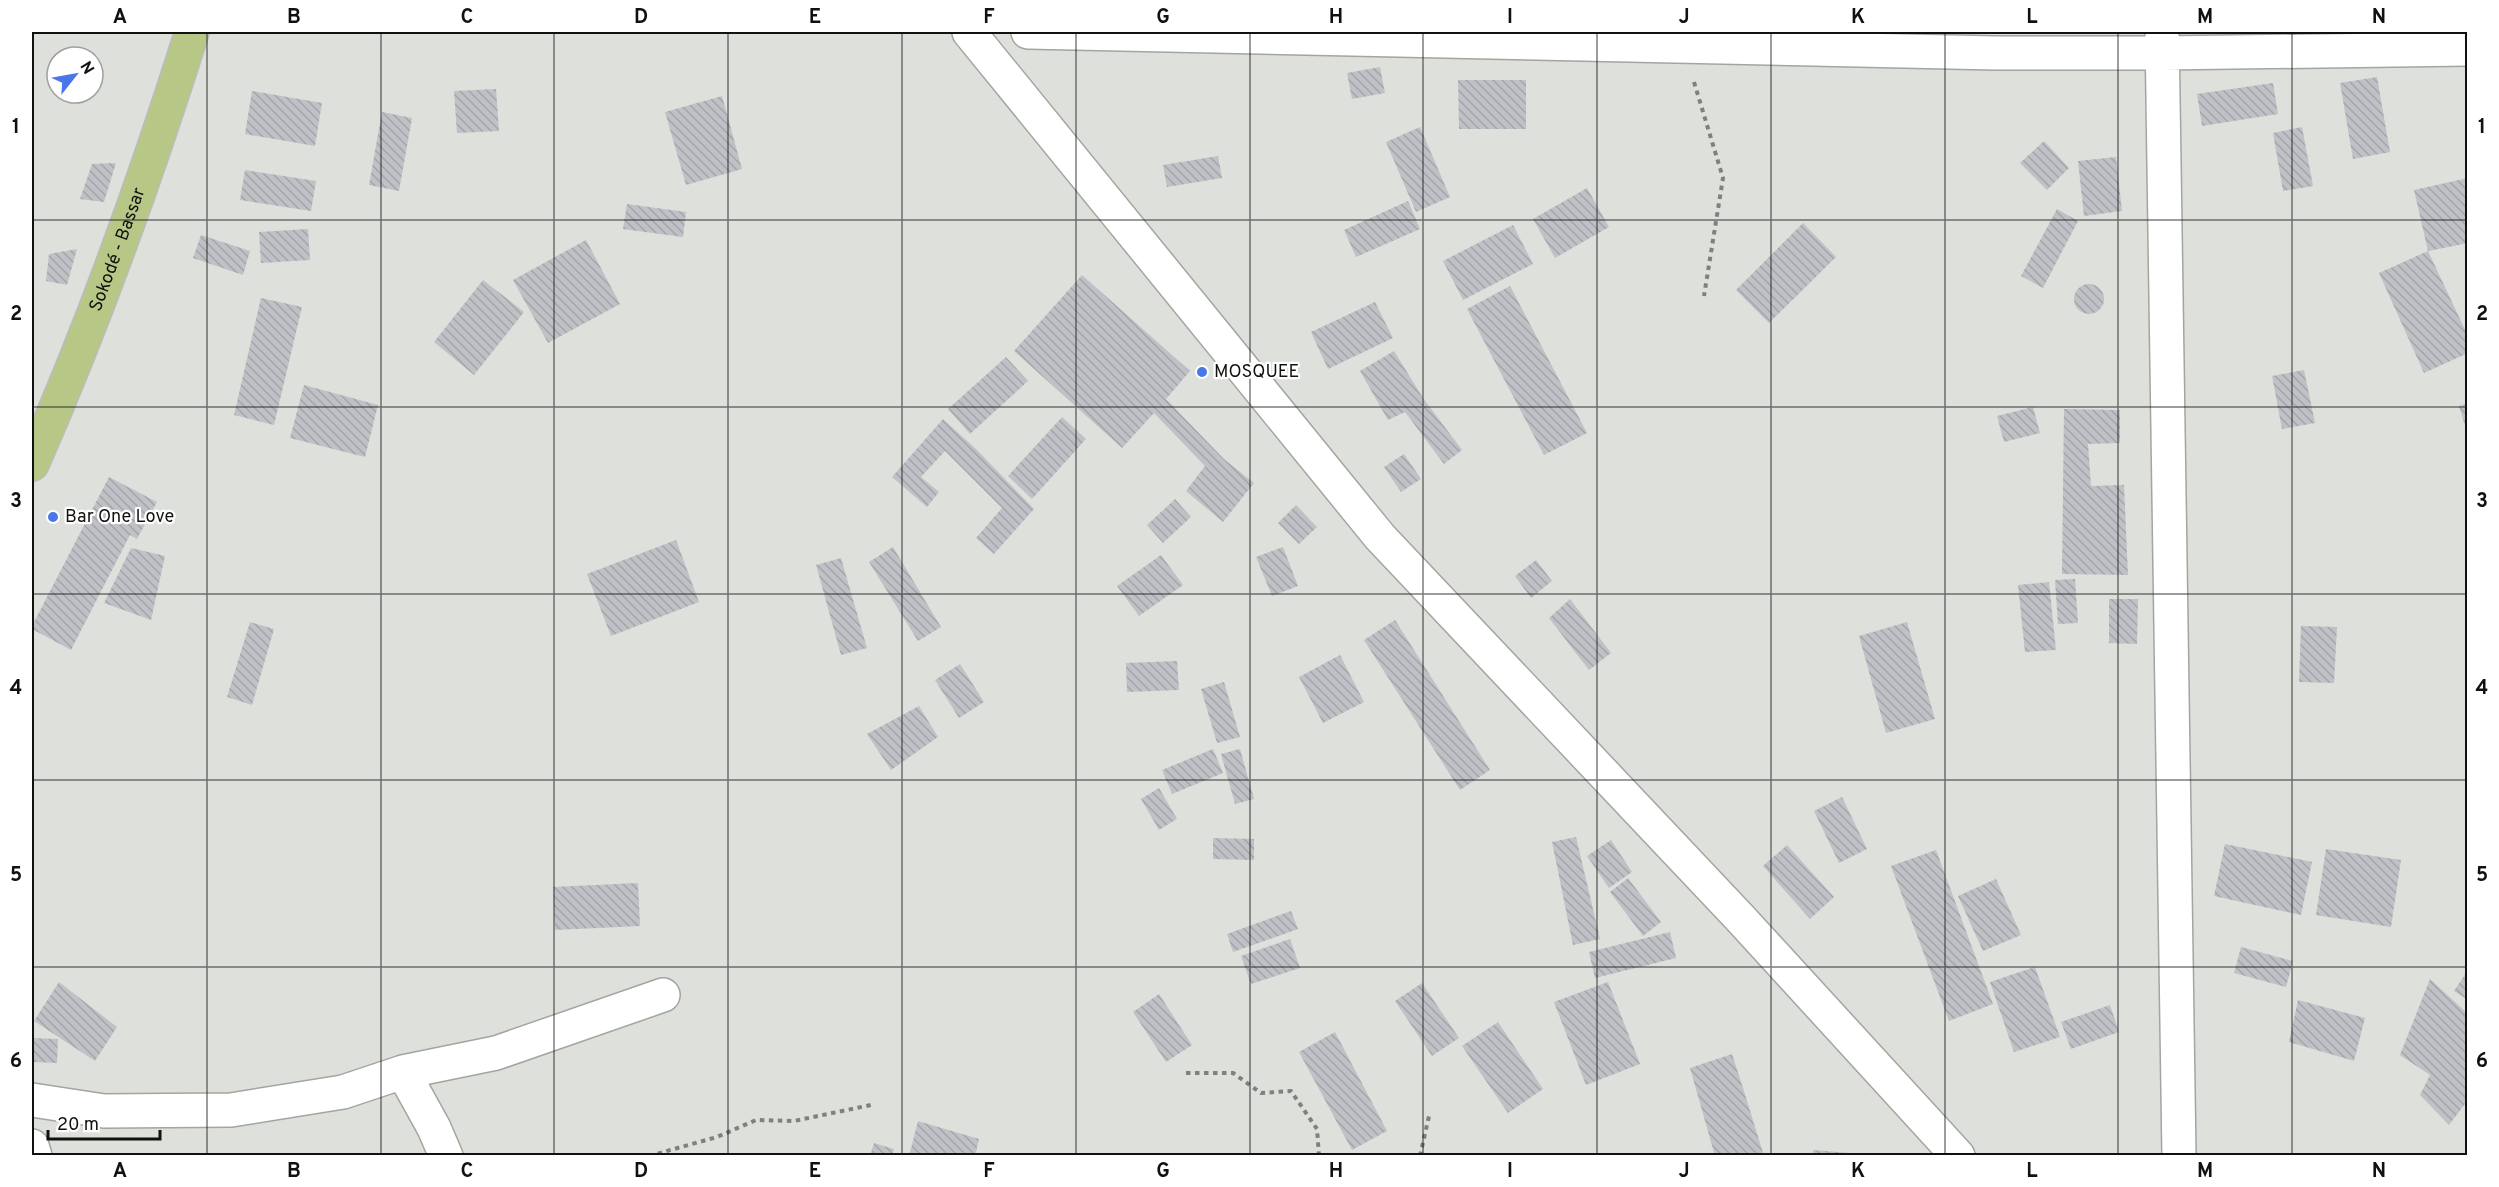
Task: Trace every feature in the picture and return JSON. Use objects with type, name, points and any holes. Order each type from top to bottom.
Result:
[{"type":"main road","name":"Sokodé - Bassar","points":[[32,464],[63,393],[120,246],[162,129],[192,32]]},
{"type":"street","points":[[969,32],[1380,537],[1741,919],[1958,1155]]},
{"type":"street","points":[[1028,32],[1996,53],[2162,42],[2468,49]]},
{"type":"street","points":[[2162,42],[2179,1155]]},
{"type":"street","points":[[32,1100],[105,1111],[231,1110],[343,1092],[403,1072],[496,1053],[663,995]]},
{"type":"street","points":[[403,1072],[446,1155]]},
{"type":"street","points":[[32,1146],[35,1155]]},
{"type":"path","points":[[1683,46],[1723,178],[1704,296]]},
{"type":"path","points":[[1186,1073],[1233,1073],[1261,1094],[1291,1091],[1317,1130],[1319,1155]]},
{"type":"path","points":[[649,1155],[717,1137],[756,1120],[795,1121],[871,1105]]},
{"type":"path","points":[[1420,1155],[1429,1116]]},
{"type":"building","points":[[1380,67],[1385,93],[1352,99],[1347,73]]},
{"type":"building","points":[[2377,77],[2390,152],[2353,159],[2340,83]]},
{"type":"building","points":[[1458,80],[1526,80],[1526,129],[1459,129]]},
{"type":"building","points":[[2273,83],[2278,114],[2202,126],[2197,94]]},
{"type":"building","points":[[496,89],[499,131],[457,133],[454,91]]},
{"type":"building","points":[[252,91],[322,103],[315,146],[245,134]]},
{"type":"building","points":[[722,96],[742,169],[686,185],[665,112]]},
{"type":"building","points":[[382,112],[412,118],[399,191],[369,185]]},
{"type":"building","points":[[1420,127],[1450,197],[1416,212],[1386,142]]},
{"type":"building","points":[[2302,127],[2313,186],[2283,191],[2273,133]]},
{"type":"building","points":[[2044,141],[2069,168],[2047,190],[2020,163]]},
{"type":"building","points":[[1218,156],[1222,178],[1167,187],[1163,165]]},
{"type":"building","points":[[2116,157],[2122,211],[2084,216],[2078,161]]},
{"type":"building","points":[[116,163],[104,202],[80,199],[92,164]]},
{"type":"building","points":[[245,170],[316,181],[311,211],[240,200]]},
{"type":"building","points":[[2468,178],[2468,243],[2428,251],[2414,190]]},
{"type":"building","points":[[1587,188],[1609,227],[1555,258],[1533,219]]},
{"type":"building","points":[[1408,201],[1420,229],[1356,257],[1344,230]]},
{"type":"building","points":[[627,204],[686,212],[683,237],[623,229]]},
{"type":"building","points":[[2057,209],[2078,221],[2043,288],[2021,276]]},
{"type":"building","points":[[1803,223],[1836,257],[1769,323],[1736,290]]},
{"type":"building","points":[[1513,225],[1533,264],[1463,300],[1443,261]]},
{"type":"building","points":[[308,229],[310,260],[261,263],[259,232]]},
{"type":"building","points":[[201,235],[250,251],[243,275],[193,258]]},
{"type":"building","points":[[586,240],[620,304],[548,343],[513,280]]},
{"type":"building","points":[[77,249],[67,285],[46,281],[49,254]]},
{"type":"building","points":[[2428,251],[2468,336],[2468,353],[2424,373],[2379,273]]},
{"type":"building","points":[[1082,275],[1190,371],[1166,399],[1224,459],[1254,483],[1223,522],[1186,491],[1205,466],[1154,413],[1122,448],[1014,351]]},
{"type":"building","points":[[483,280],[524,312],[474,375],[434,342]]},
{"type":"building","points":[[2089,284],[2100,288],[2104,299],[2100,310],[2089,314],[2078,310],[2074,299],[2078,288]]},
{"type":"building","points":[[1510,286],[1587,433],[1544,455],[1467,309]]},
{"type":"building","points":[[261,298],[302,307],[274,425],[234,415]]},
{"type":"building","points":[[1375,302],[1393,338],[1328,369],[1311,332]]},
{"type":"building","points":[[1394,351],[1423,398],[1462,450],[1444,464],[1405,412],[1388,420],[1360,371]]},
{"type":"building","points":[[1006,357],[1028,381],[970,434],[948,409]]},
{"type":"building","points":[[2304,370],[2315,423],[2282,429],[2272,376]]},
{"type":"building","points":[[304,385],[378,405],[365,457],[290,438]]},
{"type":"building","points":[[2468,403],[2468,432],[2467,432],[2459,406]]},
{"type":"building","points":[[2033,407],[2040,433],[2004,442],[1997,416]]},
{"type":"building","points":[[2064,409],[2120,410],[2120,443],[2088,444],[2091,486],[2124,485],[2128,575],[2062,574]]},
{"type":"building","points":[[1062,417],[1086,439],[1032,499],[1008,476]]},
{"type":"building","points":[[943,419],[977,450],[1034,509],[994,554],[976,538],[1002,508],[945,451],[921,477],[939,492],[927,507],[892,477]]},
{"type":"building","points":[[1404,454],[1421,479],[1401,492],[1384,467]]},
{"type":"building","points":[[109,477],[157,502],[137,539],[130,535],[71,650],[32,629],[32,626]]},
{"type":"building","points":[[1175,499],[1191,517],[1163,543],[1147,525]]},
{"type":"building","points":[[1296,505],[1317,527],[1299,544],[1278,523]]},
{"type":"building","points":[[676,540],[699,602],[611,636],[587,574]]},
{"type":"building","points":[[893,547],[941,627],[918,641],[869,562]]},
{"type":"building","points":[[1283,547],[1298,586],[1272,596],[1256,557]]},
{"type":"building","points":[[131,548],[165,556],[151,620],[104,603]]},
{"type":"building","points":[[1161,555],[1183,585],[1139,616],[1117,586]]},
{"type":"building","points":[[841,558],[867,648],[841,655],[816,565]]},
{"type":"building","points":[[1536,560],[1552,581],[1531,598],[1515,576]]},
{"type":"building","points":[[2075,579],[2078,623],[2058,624],[2055,580]]},
{"type":"building","points":[[2049,582],[2056,650],[2025,652],[2018,585]]},
{"type":"building","points":[[1570,599],[1611,653],[1589,670],[1549,618]]},
{"type":"building","points":[[2109,599],[2138,599],[2137,644],[2109,643]]},
{"type":"building","points":[[1395,620],[1490,770],[1460,790],[1364,640]]},
{"type":"building","points":[[250,622],[274,629],[252,705],[227,697]]},
{"type":"building","points":[[1907,622],[1935,719],[1886,733],[1859,636]]},
{"type":"building","points":[[2301,626],[2337,627],[2334,683],[2299,682]]},
{"type":"building","points":[[1340,655],[1364,702],[1323,723],[1299,677]]},
{"type":"building","points":[[1177,661],[1179,690],[1127,692],[1126,663]]},
{"type":"building","points":[[960,664],[984,702],[959,718],[935,680]]},
{"type":"building","points":[[1224,682],[1240,737],[1217,743],[1201,689]]},
{"type":"building","points":[[919,706],[938,737],[891,770],[867,734]]},
{"type":"building","points":[[1213,749],[1223,773],[1172,794],[1162,770]]},
{"type":"building","points":[[1240,749],[1254,799],[1235,804],[1221,754]]},
{"type":"building","points":[[1159,788],[1177,819],[1159,830],[1141,799]]},
{"type":"building","points":[[1842,797],[1867,849],[1839,863],[1814,811]]},
{"type":"building","points":[[1576,837],[1600,939],[1573,945],[1552,842]]},
{"type":"building","points":[[1213,838],[1254,839],[1254,860],[1213,859]]},
{"type":"building","points":[[1611,840],[1632,872],[1609,888],[1587,856]]},
{"type":"building","points":[[2225,844],[2312,862],[2301,915],[2214,896]]},
{"type":"building","points":[[1787,845],[1834,897],[1810,919],[1763,866]]},
{"type":"building","points":[[2326,849],[2401,860],[2391,927],[2316,915]]},
{"type":"building","points":[[1936,850],[1993,1004],[1949,1021],[1891,866]]},
{"type":"building","points":[[1628,878],[1661,922],[1643,936],[1610,892]]},
{"type":"building","points":[[1996,879],[2021,935],[1983,951],[1958,896]]},
{"type":"building","points":[[638,883],[640,926],[555,930],[553,887]]},
{"type":"building","points":[[1291,911],[1298,929],[1233,952],[1227,934]]},
{"type":"building","points":[[1670,932],[1676,958],[1595,978],[1589,952]]},
{"type":"building","points":[[1290,939],[1300,968],[1251,984],[1241,956]]},
{"type":"building","points":[[2241,947],[2293,961],[2286,987],[2234,973]]},
{"type":"building","points":[[2035,967],[2060,1037],[2014,1052],[1990,982]]},
{"type":"building","points":[[2468,970],[2468,1000],[2454,991]]},
{"type":"building","points":[[2430,979],[2468,1014],[2468,1100],[2449,1125],[2420,1095],[2430,1075],[2400,1055]]},
{"type":"building","points":[[59,982],[117,1027],[95,1061],[34,1021]]},
{"type":"building","points":[[1608,982],[1640,1064],[1586,1085],[1554,1002]]},
{"type":"building","points":[[1422,983],[1459,1038],[1432,1056],[1395,1001]]},
{"type":"building","points":[[1159,994],[1192,1045],[1166,1062],[1133,1012]]},
{"type":"building","points":[[2298,1000],[2365,1018],[2354,1061],[2289,1042]]},
{"type":"building","points":[[2110,1005],[2119,1032],[2071,1049],[2061,1022]]},
{"type":"building","points":[[1498,1022],[1543,1089],[1508,1113],[1462,1046]]},
{"type":"building","points":[[1335,1032],[1387,1131],[1352,1150],[1299,1052]]},
{"type":"building","points":[[32,1038],[58,1039],[57,1063],[32,1062]]},
{"type":"building","points":[[1732,1054],[1764,1156],[1715,1156],[1690,1068]]},
{"type":"building","points":[[918,1121],[979,1139],[975,1156],[909,1156]]},
{"type":"building","points":[[874,1143],[894,1149],[892,1156],[870,1156]]},
{"type":"building","points":[[1813,1150],[1862,1154],[1862,1156],[1813,1156]]},
{"type":"place","name":"MOSQUEE","points":[[1202,372]]},
{"type":"place","name":"Bar One Love","points":[[53,517]]}]
